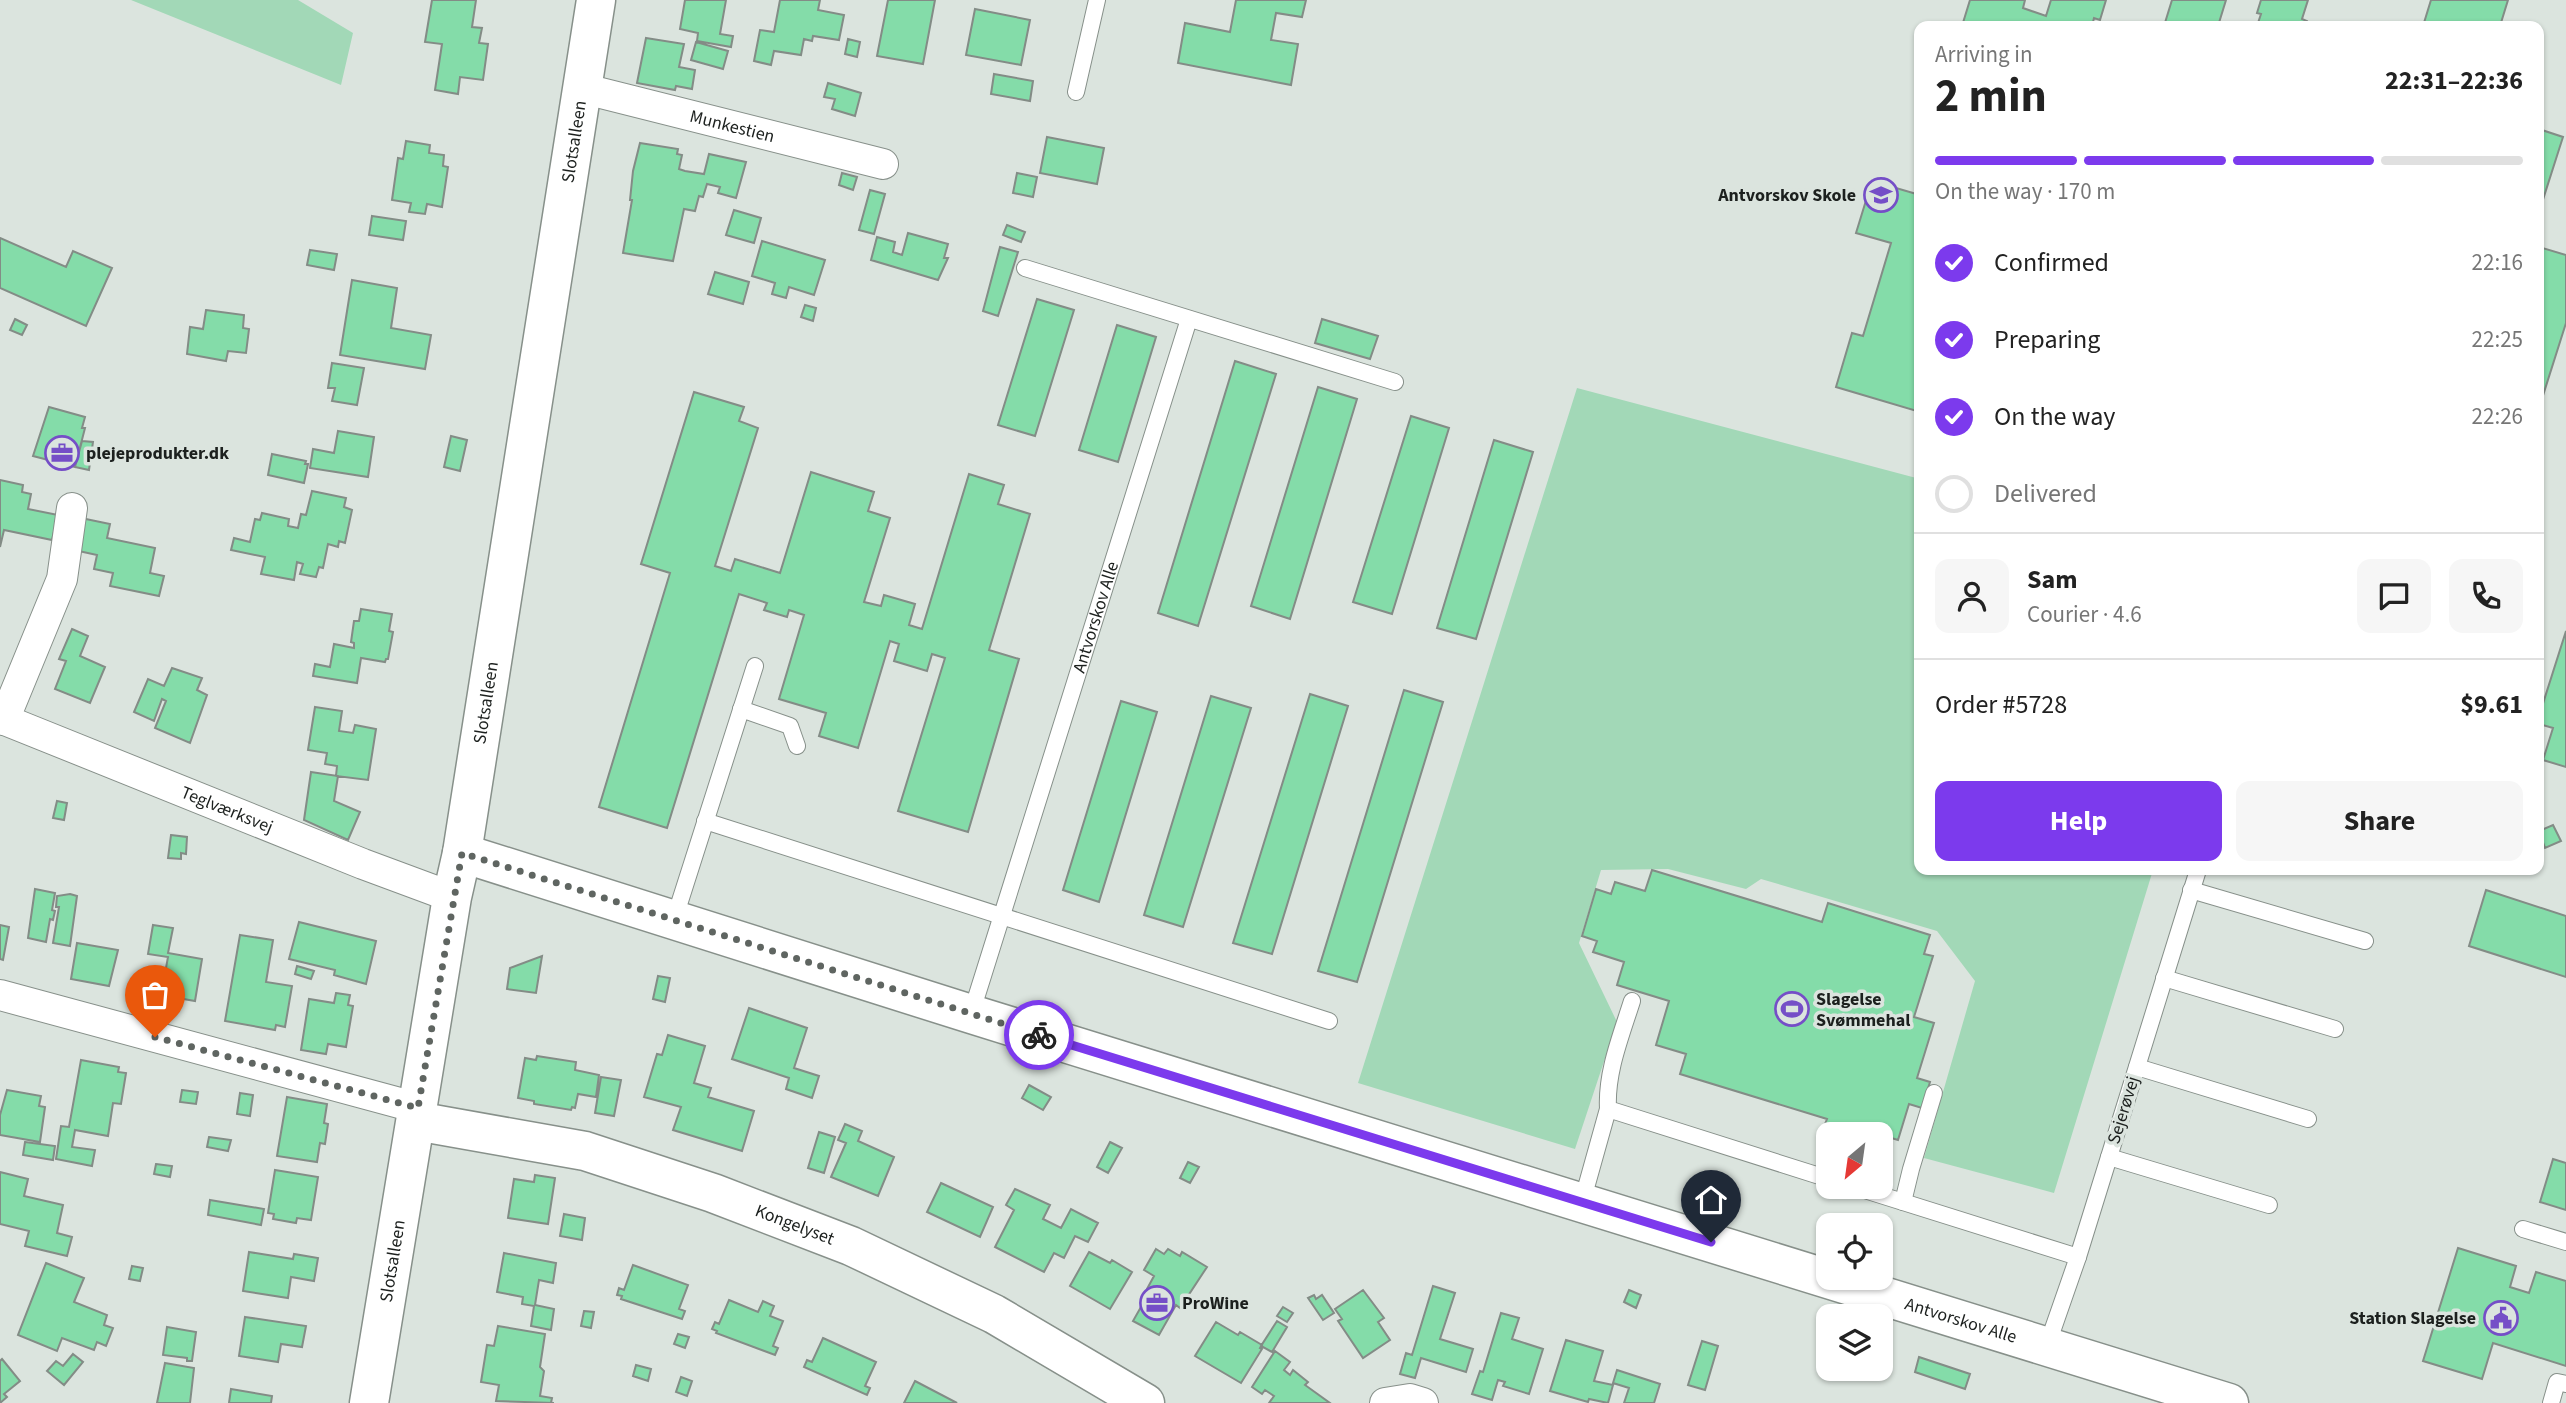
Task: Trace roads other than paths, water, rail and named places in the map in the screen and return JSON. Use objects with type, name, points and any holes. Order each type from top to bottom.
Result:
[{"type":"street","name":"Slotsalleen","points":[[369,1403],[452,897],[462,853],[596,0]]},
{"type":"street","name":"Munkestien","points":[[581,88],[883,164]]},
{"type":"street","name":"Teglværksvej","points":[[72,508],[62,579],[2,720],[452,897]]},
{"type":"street","name":"Antvorskov Alle","points":[[462,853],[971,1014],[2229,1403]]},
{"type":"street","points":[[0,995],[417,1114]]},
{"type":"street","name":"Kongelyset","points":[[417,1114],[585,1151],[713,1193],[839,1241],[994,1314],[1145,1403]]},
{"type":"street","points":[[1385,1403],[1409,1399],[1423,1403]]},
{"type":"lane","points":[[1076,92],[1097,0]]},
{"type":"lane","points":[[1025,268],[1395,382]]},
{"type":"lane","name":"Antvorskov Alle","points":[[971,1014],[1189,318]]},
{"type":"lane","points":[[674,920],[755,666]]},
{"type":"lane","points":[[741,709],[790,726],[797,746]]},
{"type":"lane","points":[[705,821],[1329,1021]]},
{"type":"lane","name":"Sejerøvej","points":[[2046,1348],[2078,1257],[2196,875]]},
{"type":"lane","points":[[2192,890],[2365,941]]},
{"type":"lane","points":[[2164,978],[2335,1029]]},
{"type":"lane","points":[[1582,1202],[1608,1109],[1610,1073],[1632,1001]]},
{"type":"lane","points":[[2137,1067],[2308,1119]]},
{"type":"lane","points":[[1903,1202],[1934,1093]]},
{"type":"lane","points":[[1608,1109],[1816,1175]]},
{"type":"lane","points":[[2109,1157],[2269,1205]]},
{"type":"lane","points":[[1894,1199],[2078,1257]]},
{"type":"lane","points":[[2523,1229],[2566,1242]]},
{"type":"lane","points":[[2551,1403],[2557,1382],[2566,1384]]},
{"type":"place","name":"Antvorskov Skole","points":[[1881,195]]},
{"type":"place","name":"plejeprodukter.dk","points":[[62,453]]},
{"type":"place","name":"Slagelse Svømmehal","points":[[1792,1009]]},
{"type":"place","name":"ProWine","points":[[1157,1303]]},
{"type":"place","name":"Station Slagelse","points":[[2501,1318]]}]
